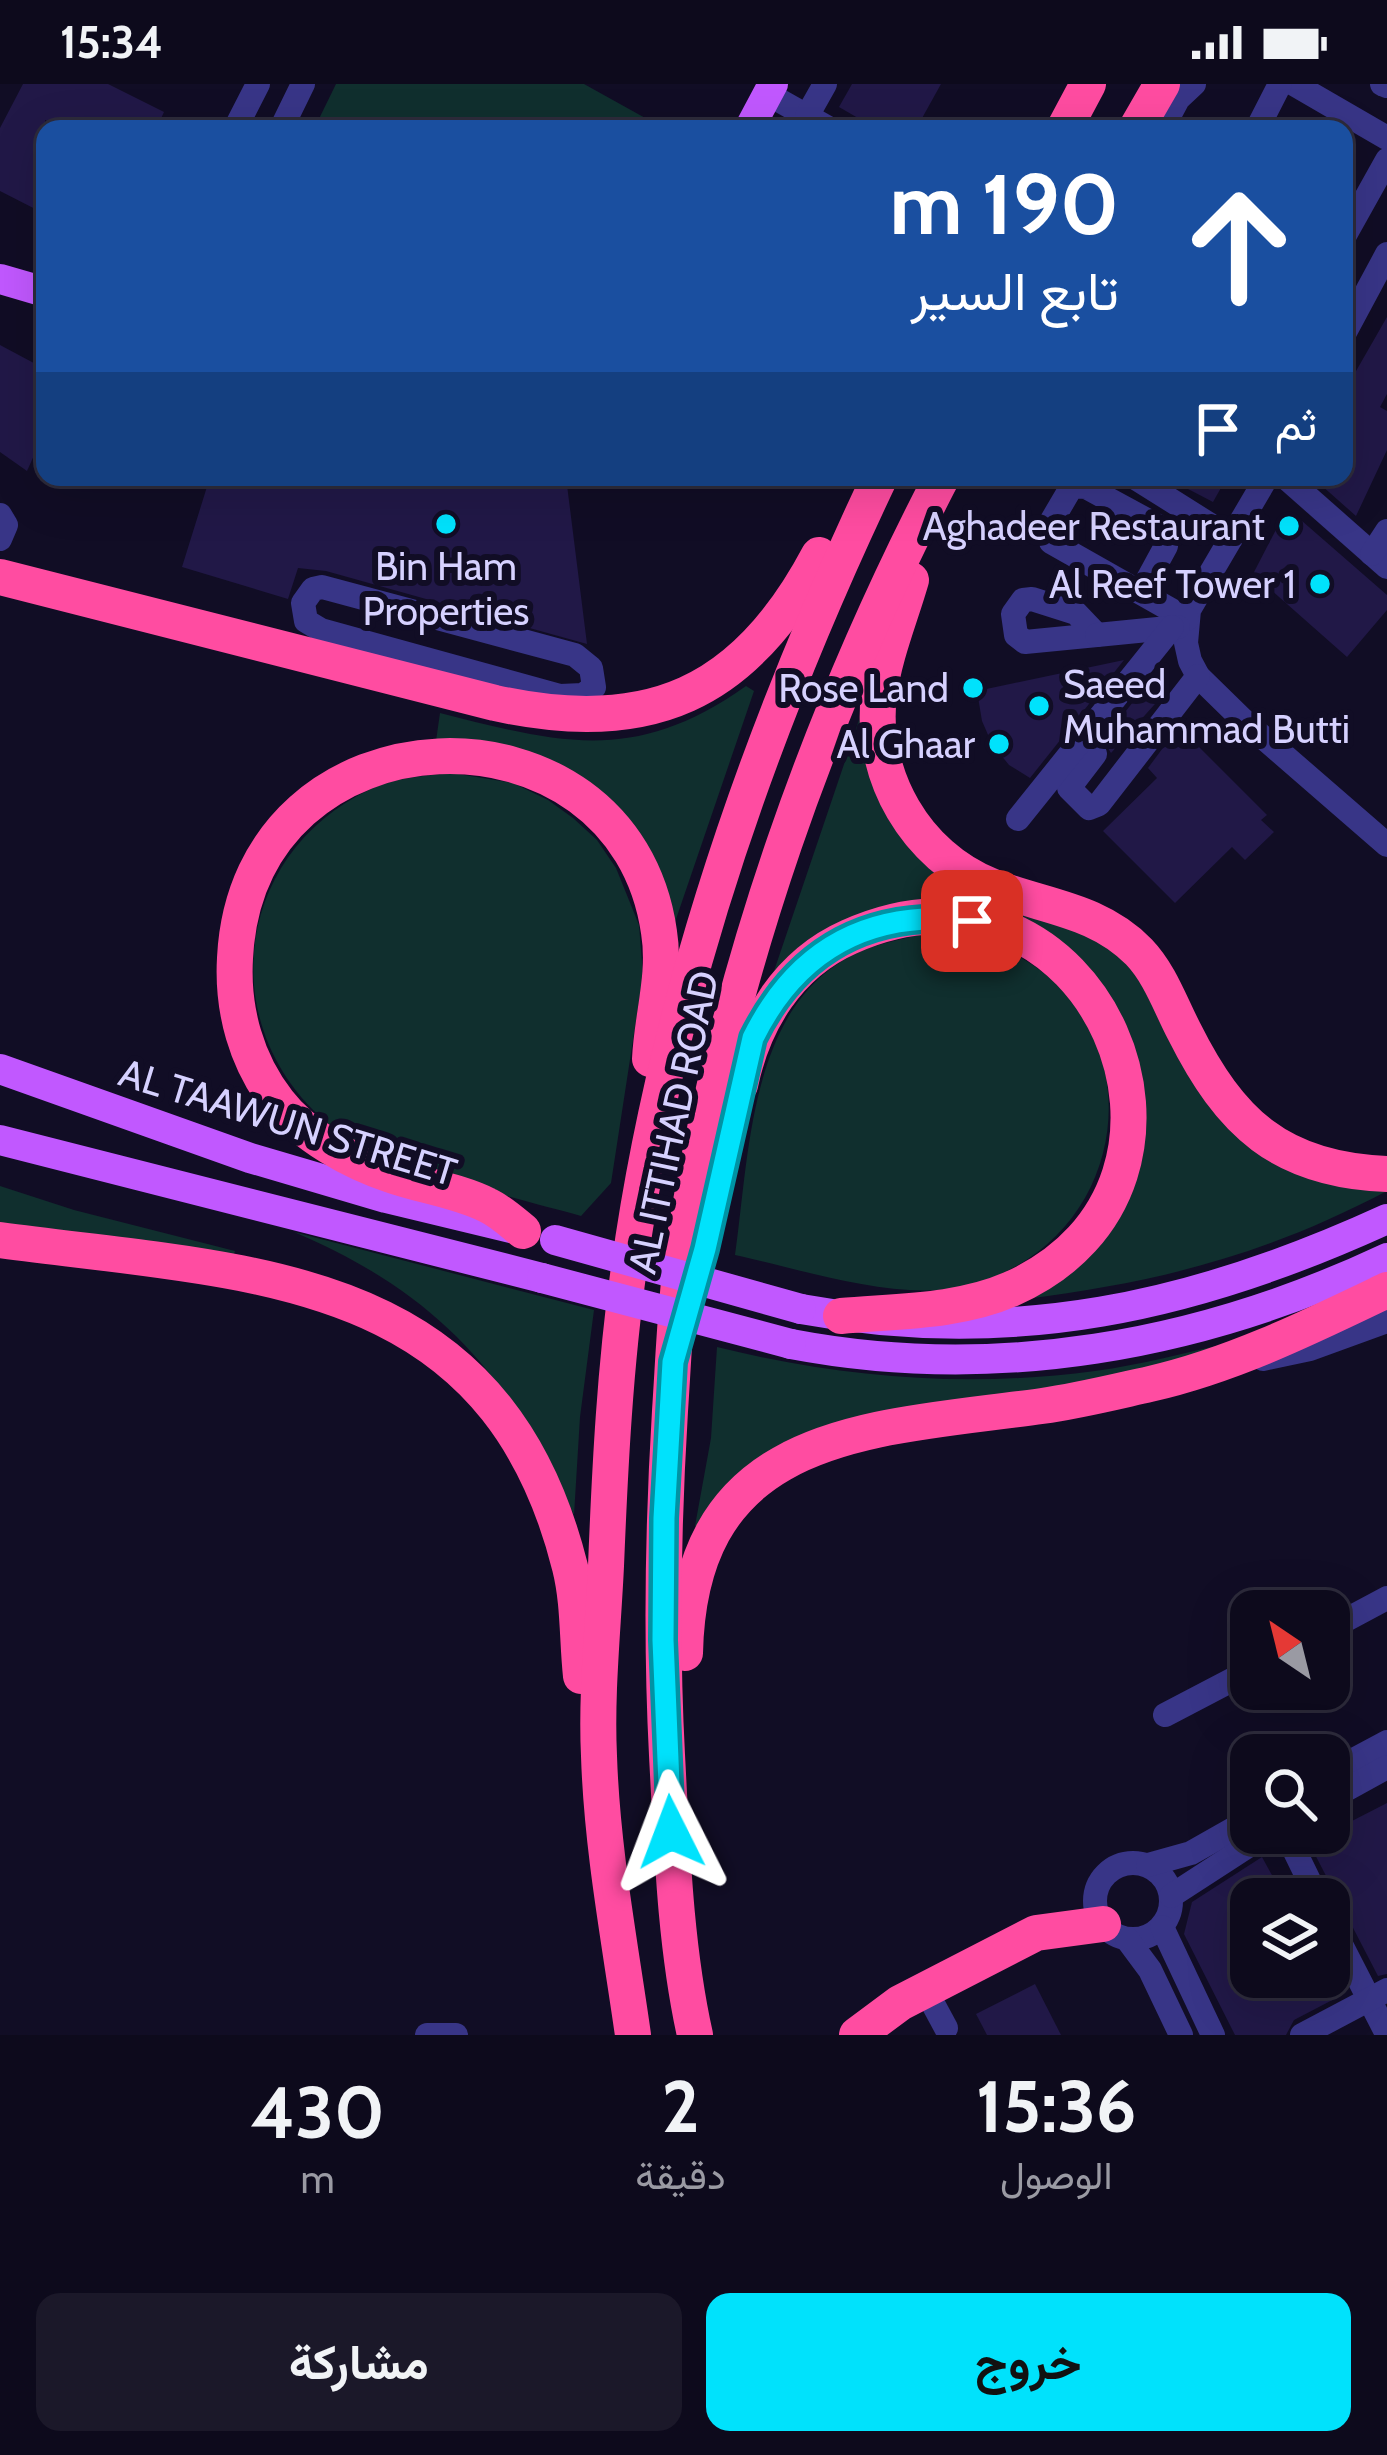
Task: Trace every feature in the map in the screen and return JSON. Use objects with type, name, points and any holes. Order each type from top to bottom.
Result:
[{"type":"highway","points":[[1069,120],[1088,84]]},
{"type":"highway","points":[[1141,120],[1162,84]]},
{"type":"highway","points":[[0,577],[533,711],[605,716],[664,704],[694,691],[745,655],[785,610],[854,486]]},
{"type":"highway","name":"AL ITTIHAD ROAD","points":[[633,2035],[598,1755],[616,1374],[629,1264],[649,1154],[692,973],[753,779],[816,611],[876,486]]},
{"type":"highway","name":"AL ITTIHAD ROAD","points":[[694,2031],[671,1832],[663,1681],[664,1518],[685,1235],[754,940],[827,727],[898,562],[938,486]]},
{"type":"highway","points":[[940,486],[882,678],[880,748],[894,793],[934,850],[972,877],[1089,916],[1127,940],[1157,974],[1215,1090],[1246,1122],[1283,1148],[1330,1168],[1387,1174]]},
{"type":"highway","points":[[539,1236],[485,1204],[392,1176],[322,1141],[280,1106],[246,1048],[234,970],[244,904],[272,845],[327,790],[402,758],[463,755],[537,774],[582,800],[610,827],[645,882],[659,932],[649,1154]]},
{"type":"highway","points":[[673,1362],[705,1249],[745,1063],[753,1038],[780,992],[798,972],[842,940],[892,922],[958,920],[1023,938],[1067,967],[1112,1033],[1127,1084],[1129,1111],[1128,1138],[1114,1186],[1072,1248],[1032,1279],[1009,1290],[961,1304],[841,1316]]},
{"type":"highway","points":[[1283,1148],[1307,1146],[1387,1156]]},
{"type":"highway","points":[[0,1240],[293,1283],[378,1314],[454,1364],[516,1440],[558,1525],[571,1571],[582,1689],[598,1755]]},
{"type":"highway","points":[[694,2031],[702,1943],[689,1805],[685,1648],[692,1585],[713,1529],[770,1471],[852,1433],[1048,1405],[1154,1383],[1230,1360],[1387,1291]]},
{"type":"highway","points":[[856,2035],[925,1989],[1036,1933],[1114,1931]]},
{"type":"main road","points":[[754,120],[770,89]]},
{"type":"main road","points":[[0,279],[36,289]]},
{"type":"main road","name":"AL TAAWUN STREET","points":[[0,1069],[250,1158],[386,1198],[801,1309],[895,1323],[1002,1325],[1111,1312],[1250,1276],[1387,1219]]},
{"type":"main road","name":"AL TAAWUN STREET","points":[[0,1140],[834,1352],[965,1360],[1151,1341],[1283,1303],[1387,1258]]},
{"type":"street","points":[[240,120],[258,84]]},
{"type":"street","points":[[285,120],[302,84]]},
{"type":"street","points":[[818,120],[825,84]]},
{"type":"street","points":[[1167,120],[1178,99],[1194,84]]},
{"type":"street","points":[[1261,120],[1280,84]]},
{"type":"street","points":[[1294,84],[1387,138]]},
{"type":"street","points":[[770,89],[815,120]]},
{"type":"street","points":[[1353,221],[1387,160]]},
{"type":"street","points":[[1353,312],[1387,254]]},
{"type":"street","points":[[1142,592],[1166,546],[1167,531],[1086,487],[1072,486],[1048,527],[1051,542],[1142,592],[1182,624],[1198,676],[1387,845]]},
{"type":"street","points":[[1148,486],[1231,538]]},
{"type":"street","points":[[1018,819],[1182,624],[1262,486]]},
{"type":"street","points":[[1295,486],[1380,560],[1387,531]]},
{"type":"street","points":[[0,515],[6,525],[0,539]]},
{"type":"street","points":[[302,654],[322,650],[347,655],[371,643],[560,696],[584,695],[595,682],[591,668],[574,655],[331,587],[307,595],[303,612],[312,626],[371,643],[393,665],[428,678],[443,690]]},
{"type":"street","points":[[1097,635],[1182,624]]},
{"type":"street","points":[[1095,754],[1069,788],[1089,808],[1099,804],[1198,676]]},
{"type":"street","points":[[1230,1360],[1310,1349],[1387,1321]]},
{"type":"street","points":[[1350,1618],[1387,1598]]},
{"type":"street","points":[[1165,1715],[1230,1681]]},
{"type":"street","points":[[1350,1762],[1387,1742]]},
{"type":"street","points":[[1350,1787],[1387,1767]]},
{"type":"street","points":[[1181,2035],[1150,1970],[1114,1931],[1095,1898],[1104,1876],[1125,1863],[1148,1865],[1191,1853],[1230,1831]]},
{"type":"street","points":[[1171,1896],[1236,1854]]},
{"type":"street","points":[[1114,1931],[1145,1937],[1162,1927],[1171,1910],[1171,1896],[1161,1873],[1148,1865]]},
{"type":"street","points":[[1162,1927],[1213,2035]]},
{"type":"street","points":[[1350,1953],[1377,1995],[1381,2030]]},
{"type":"street","points":[[925,1989],[946,2028]]},
{"type":"street","points":[[1302,2035],[1377,1995]]},
{"type":"street","points":[[427,2035],[456,2035]]},
{"type":"green space","points":[[336,84],[584,84],[649,120],[318,120]]},
{"type":"green space","points":[[746,686],[754,691],[674,925],[659,881],[496,745],[436,741],[440,713],[561,739],[633,737],[706,711]]},
{"type":"green space","points":[[861,714],[879,796],[1126,960],[1200,1093],[1387,1191],[1298,1232],[1211,1263],[1025,1299],[1076,1263],[1137,1152],[1061,945],[1022,921],[922,902],[875,909],[830,930],[773,974]]},
{"type":"green space","points":[[452,773],[513,783],[573,818],[597,840],[616,868],[639,925],[643,975],[611,1183],[581,1216],[411,1166],[348,1137],[325,1121],[289,1081],[266,1037],[254,990],[255,942],[267,896],[291,854],[325,817],[371,789],[400,779]]},
{"type":"green space","points":[[918,935],[982,941],[1041,970],[1081,1013],[1103,1064],[1108,1120],[1096,1174],[1067,1224],[1022,1263],[961,1287],[878,1287],[735,1255],[762,1081],[797,1003],[826,972],[864,950]]},
{"type":"green space","points":[[0,1186],[235,1251],[233,1257],[0,1225]]},
{"type":"green space","points":[[294,1232],[594,1310],[574,1515],[523,1420],[464,1344],[389,1282]]},
{"type":"green space","points":[[1231,1343],[1116,1378],[893,1410],[695,1526],[711,1438],[717,1347],[858,1373],[1000,1379],[1112,1368]]},
{"type":"building","points":[[23,84],[108,84],[164,112],[160,120],[36,120],[36,209],[0,191],[0,128]]},
{"type":"building","points":[[852,84],[941,84],[921,120],[861,120],[839,107]]},
{"type":"building","points":[[1387,317],[1387,394],[1380,407],[1387,411],[1387,450],[1356,516],[1322,486],[1353,486],[1353,376]]},
{"type":"building","points":[[0,345],[36,364],[36,451],[27,471],[0,452]]},
{"type":"building","name":"Bin Ham Properties","points":[[207,486],[567,486],[587,644],[326,571],[298,568],[288,599],[182,567]]},
{"type":"building","points":[[1182,486],[1222,486],[1213,502]]},
{"type":"building","name":"Al Reef Tower 1","points":[[1294,514],[1387,595],[1387,610],[1347,657],[1253,574],[1281,520]]},
{"type":"building","name":"Saeed Muhammad Butti","points":[[1124,660],[1030,778],[1009,765],[992,744],[977,691]]},
{"type":"building","points":[[1148,683],[1163,695],[1111,753],[1103,740]]},
{"type":"building","points":[[1185,733],[1267,815],[1261,820],[1274,832],[1245,860],[1232,847],[1175,903],[1103,831],[1157,778],[1148,768],[1171,737],[1176,742]]},
{"type":"building","points":[[1387,1803],[1387,1974],[1378,1976],[1350,1922],[1350,1878],[1327,1878],[1315,1854],[1350,1854],[1350,1822]]},
{"type":"building","points":[[1262,1857],[1274,1878],[1230,1878],[1230,1998],[1336,1998],[1294,2020],[1286,2035],[1235,2035],[1184,1934],[1192,1902]]},
{"type":"building","points":[[1035,1984],[1061,2035],[987,2035],[976,2014]]},
{"type":"place","name":"Bin Ham Properties","points":[[446,524]]},
{"type":"place","name":"Aghadeer Restaurant","points":[[1289,526]]},
{"type":"place","name":"Al Reef Tower 1","points":[[1320,584]]},
{"type":"place","name":"Rose Land","points":[[973,688]]},
{"type":"place","name":"Saeed Muhammad Butti","points":[[1039,706]]},
{"type":"place","name":"Al Ghaar","points":[[999,744]]},
{"type":"route","points":[[671,1832],[663,1640],[673,1362],[705,1249],[753,1038],[765,1014],[798,972],[842,940],[866,929],[919,918],[972,921]]}]
